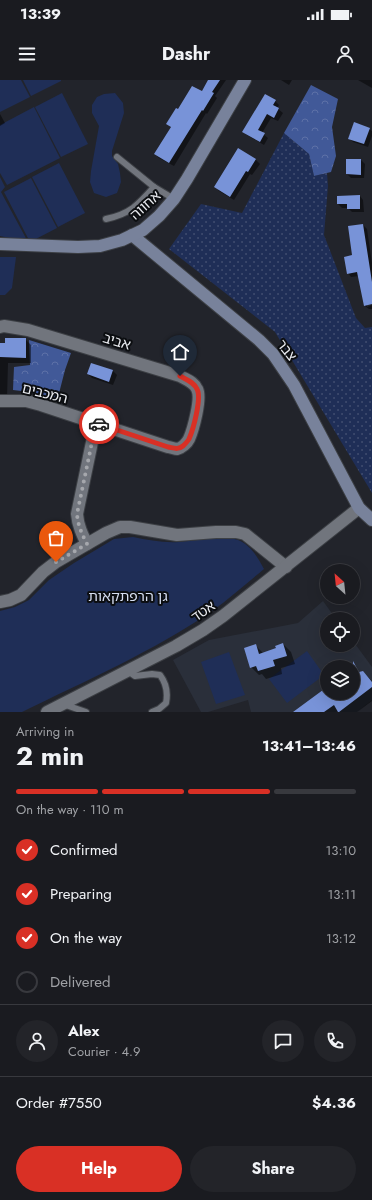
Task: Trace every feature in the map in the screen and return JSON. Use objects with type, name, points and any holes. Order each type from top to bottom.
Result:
[{"type":"street","name":"אחווה","points":[[0,244],[78,247],[100,246],[122,240],[142,230],[159,216],[174,199],[245,80]]},
{"type":"street","name":"צבר","points":[[132,235],[259,340],[273,354],[294,385],[359,508],[372,520]]},
{"type":"street","name":"אביב","points":[[0,326],[28,330],[180,376],[192,382],[197,388],[199,394],[197,412]]},
{"type":"street","name":"המכבים","points":[[0,401],[26,401],[177,449],[189,440],[197,412]]},
{"type":"street","points":[[87,544],[78,523],[77,514],[96,423]]},
{"type":"street","name":"אטד","points":[[47,712],[176,646],[203,630],[286,567],[359,508]]},
{"type":"street","points":[[0,602],[10,600],[21,594],[43,572],[56,562],[106,533],[120,527],[130,527],[177,535],[216,532],[236,532],[245,534],[286,567]]},
{"type":"lane","points":[[117,157],[154,187],[174,199]]},
{"type":"lane","points":[[106,219],[118,216],[131,210],[142,201],[154,187]]},
{"type":"lane","points":[[128,671],[135,676],[152,674],[160,675],[164,680],[166,703],[159,709],[152,712]]},
{"type":"lane","points":[[63,704],[86,712]]},
{"type":"shaded area","points":[[320,604],[325,604],[331,612],[320,612],[320,652],[360,652],[360,651],[372,667],[372,700],[357,712],[251,712],[248,700],[208,712],[201,712],[173,660],[209,640],[298,623]]},
{"type":"green space","points":[[0,80],[21,80],[30,97],[0,112]]},
{"type":"green space","points":[[23,80],[61,80],[61,81],[31,96]]},
{"type":"green space","points":[[311,85],[338,99],[332,127],[336,156],[331,172],[314,176],[309,154],[284,133]]},
{"type":"green space","points":[[62,93],[88,144],[61,157],[35,107]]},
{"type":"green space","points":[[115,93],[123,103],[124,113],[112,151],[112,156],[118,164],[121,182],[117,193],[106,197],[94,193],[90,182],[99,126],[92,113],[92,105],[97,97],[104,94]]},
{"type":"green space","points":[[34,107],[60,158],[7,185],[0,173],[0,125]]},
{"type":"green space","points":[[284,133],[309,154],[314,176],[327,173],[328,186],[324,235],[356,318],[365,328],[372,327],[372,493],[275,332],[169,249],[201,204],[242,213]]},
{"type":"green space","points":[[59,163],[85,213],[58,227],[32,177]]},
{"type":"green space","points":[[0,177],[5,187],[1,192],[28,242],[0,236]]},
{"type":"green space","points":[[31,178],[57,228],[30,242],[4,192]]},
{"type":"green space","points":[[0,257],[16,257],[12,288],[5,295],[0,295]]},
{"type":"green space","points":[[29,340],[71,353],[57,401],[30,392],[13,390],[14,367],[30,365]]},
{"type":"green space","name":"גן הרפתקאות","points":[[133,537],[167,542],[217,538],[238,540],[250,548],[257,556],[264,569],[212,611],[190,626],[143,652],[22,712],[0,712],[0,611],[15,607],[29,600],[49,580],[114,539]]},
{"type":"green space","points":[[307,651],[320,669],[320,678],[287,703],[269,679]]},
{"type":"green space","points":[[229,652],[245,695],[216,704],[201,662]]},
{"type":"building","points":[[208,80],[220,80],[212,92],[214,93],[203,111],[202,110],[169,163],[154,154],[171,127],[166,124],[176,108],[178,109],[192,86],[202,91]]},
{"type":"building","points":[[265,94],[276,100],[273,105],[279,108],[274,118],[267,114],[258,130],[265,133],[260,142],[242,132]]},
{"type":"building","points":[[354,122],[370,128],[364,144],[348,139]]},
{"type":"building","points":[[238,148],[256,159],[248,172],[246,171],[230,197],[214,187]]},
{"type":"building","points":[[346,159],[361,159],[361,175],[346,174]]},
{"type":"building","points":[[360,195],[360,209],[347,209],[347,204],[337,204],[337,196]]},
{"type":"building","points":[[363,224],[372,282],[372,304],[364,306],[357,272],[347,274],[344,257],[352,255],[348,226]]},
{"type":"building","points":[[5,338],[26,338],[26,358],[0,357],[0,343],[5,343]]},
{"type":"building","points":[[91,363],[113,370],[109,382],[87,374]]},
{"type":"building","points":[[283,643],[287,656],[273,660],[275,666],[258,671],[256,666],[250,668],[244,648],[256,644],[259,654],[276,648],[275,646]]},
{"type":"building","points":[[363,671],[372,682],[372,687],[360,696],[360,672]]},
{"type":"building","points":[[320,692],[320,700],[355,700],[339,712],[334,705],[324,712],[293,712]]},
{"type":"way so far","points":[[56,562],[87,544],[78,523],[77,514],[96,423],[99,424]]},
{"type":"route","points":[[99,424],[168,447],[177,449],[183,446],[189,440],[197,412],[199,394],[197,388],[192,382],[180,376]]}]
